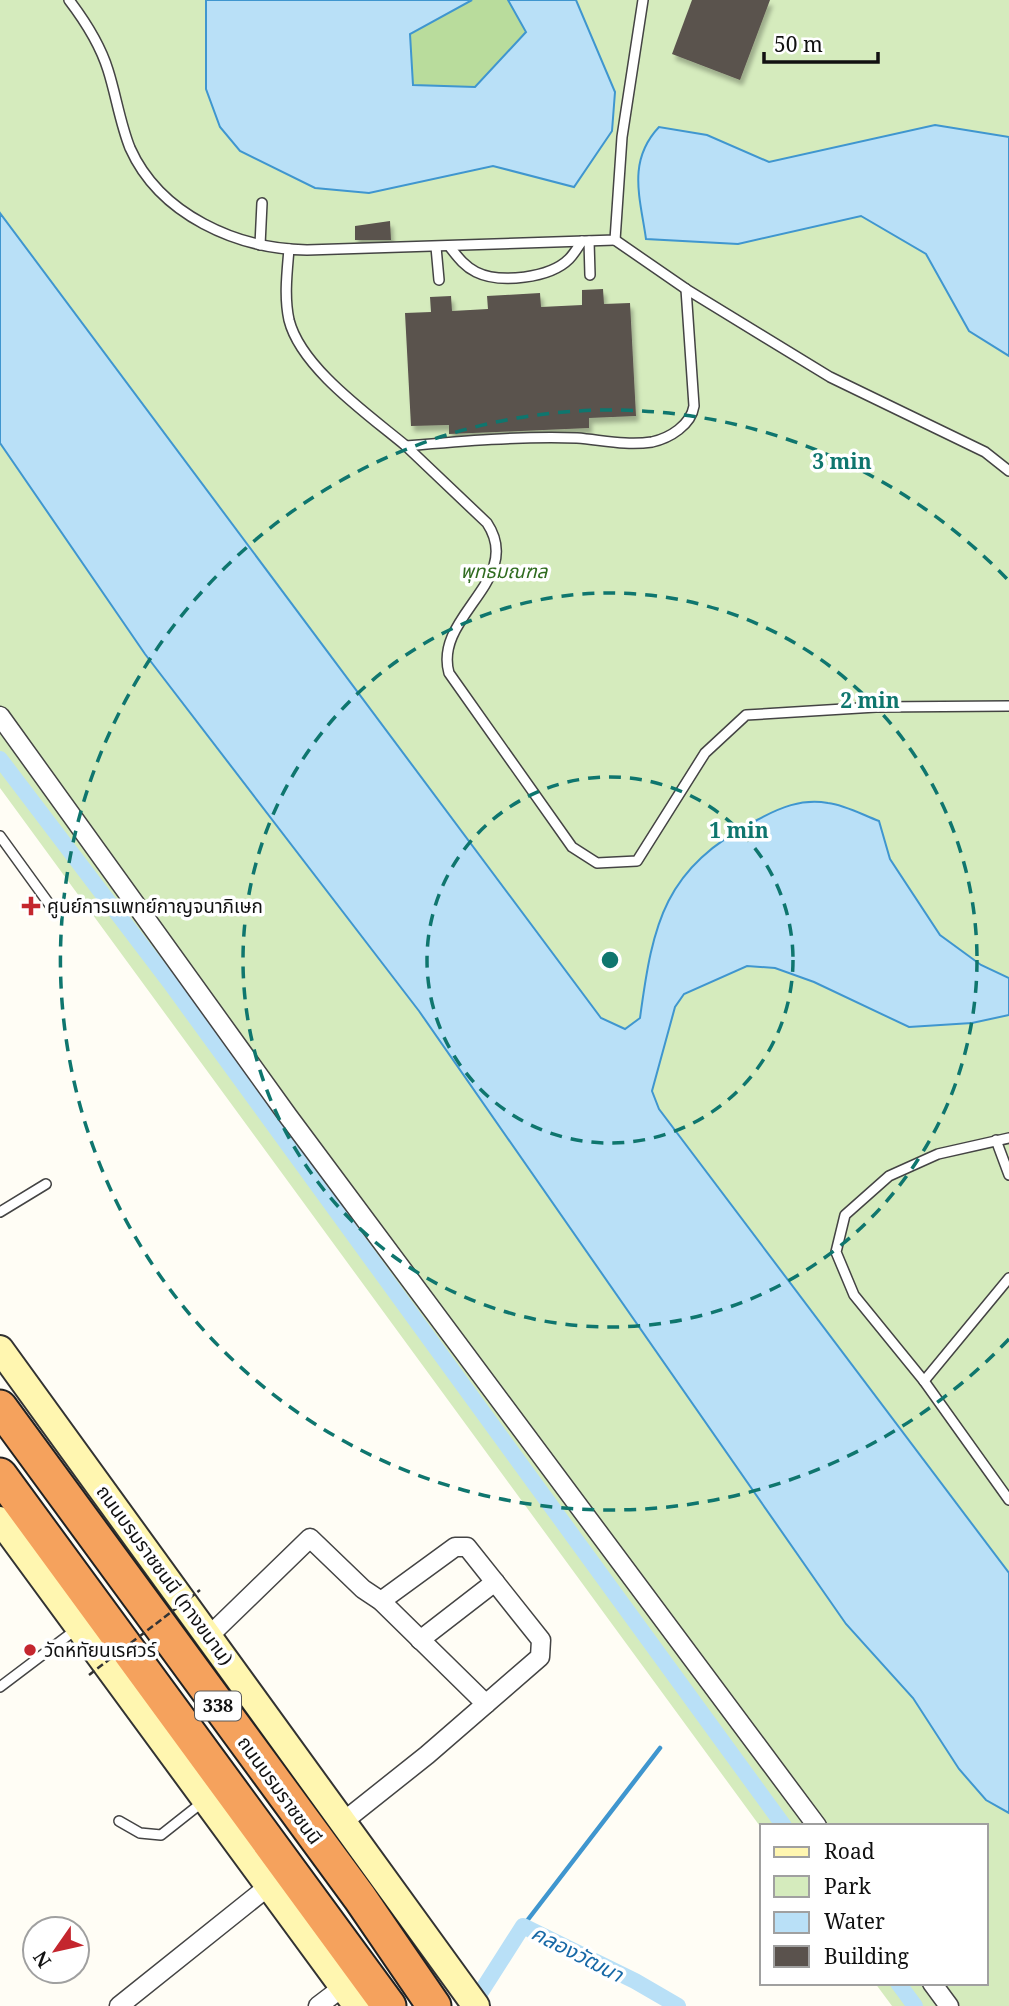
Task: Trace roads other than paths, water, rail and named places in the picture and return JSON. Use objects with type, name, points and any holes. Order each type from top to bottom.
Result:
[{"type":"highway","name":"ถนนบรมราชชนนี","points":[[0,1407],[360,1898],[434,2006]]},
{"type":"highway","name":"ถนนบรมราชชนนี","points":[[0,1475],[389,2006]]},
{"type":"main road","name":"ถนนบรมราชชนนี (ทางขนาน)","points":[[0,1349],[471,1999]]},
{"type":"main road","points":[[5,1537],[79,1627],[351,2001]]},
{"type":"street","points":[[0,716],[288,1116],[816,1824]]},
{"type":"street","points":[[209,1636],[310,1538],[363,1589],[381,1601],[486,1704]]},
{"type":"street","points":[[344,1821],[486,1704],[540,1657],[543,1649],[541,1640],[462,1545],[455,1547],[381,1601]]},
{"type":"street","points":[[420,1640],[495,1582]]},
{"type":"street","points":[[119,2006],[269,1886]]},
{"type":"street","points":[[933,1985],[949,2006]]},
{"type":"street","points":[[318,2006],[351,2001]]},
{"type":"lane","points":[[68,0],[98,45],[130,147],[144,173],[165,196],[195,219],[260,245],[289,250],[615,240],[686,289],[830,377],[985,452],[1009,471]]},
{"type":"lane","points":[[615,240],[622,137],[643,0]]},
{"type":"lane","points":[[260,245],[262,203]]},
{"type":"lane","points":[[449,246],[463,264],[477,273],[493,277],[551,270],[570,259],[585,241]]},
{"type":"lane","points":[[585,241],[590,275]]},
{"type":"lane","points":[[436,247],[439,280]]},
{"type":"lane","points":[[289,250],[286,300],[295,338],[317,367],[487,523],[497,549],[491,576],[473,602],[447,650],[449,673],[572,847],[597,863],[637,861],[705,753],[746,715],[876,707],[1009,706]]},
{"type":"lane","points":[[406,446],[576,438],[632,443],[653,441],[675,432],[687,422],[694,406],[686,289]]},
{"type":"lane","points":[[0,836],[55,912]]},
{"type":"lane","points":[[0,855],[9,849]]},
{"type":"lane","points":[[1009,1138],[938,1154],[889,1176],[845,1215],[836,1252],[854,1295],[923,1381],[1009,1500]]},
{"type":"lane","points":[[996,1140],[1009,1175]]},
{"type":"lane","points":[[0,1212],[46,1184]]},
{"type":"lane","points":[[923,1381],[1009,1278]]},
{"type":"lane","points":[[0,1687],[79,1627]]},
{"type":"lane","points":[[119,1821],[140,1833],[161,1835],[206,1799]]},
{"type":"water","points":[[206,0],[472,0],[410,34],[413,85],[475,87],[526,32],[508,0],[576,0],[615,92],[612,131],[574,187],[493,166],[369,193],[315,188],[240,151],[220,127],[206,89]]},
{"type":"water","points":[[935,125],[1009,137],[1009,356],[969,331],[926,254],[861,216],[738,244],[646,239],[639,194],[639,166],[649,140],[659,127],[707,135],[769,162]]},
{"type":"water","points":[[0,213],[601,1018],[625,1029],[640,1018],[658,926],[668,901],[683,878],[701,858],[726,838],[765,816],[791,805],[809,802],[834,804],[879,821],[890,859],[940,935],[981,965],[1009,978],[1009,1015],[972,1023],[909,1027],[814,982],[775,968],[747,966],[684,994],[675,1007],[652,1091],[659,1109],[1009,1573],[1009,1813],[986,1800],[959,1769],[913,1698],[846,1624],[419,1011],[145,654],[0,443]]},
{"type":"waterway","points":[[0,759],[171,984],[783,1824]]},
{"type":"waterway","points":[[523,1926],[660,1748]]},
{"type":"waterway","name":"คลองวัฒนา","points":[[472,2006],[523,1926],[635,1981],[678,2006]]},
{"type":"waterway","points":[[899,1985],[915,2006]]},
{"type":"place","name":"ศูนย์การแพทย์กาญจนาภิเษก","points":[[31,906]]},
{"type":"place","name":"วัดหทัยนเรศวร์","points":[[30,1650]]},
{"type":"park label","name":"พุทธมณฑล","points":[[504,571]]}]
